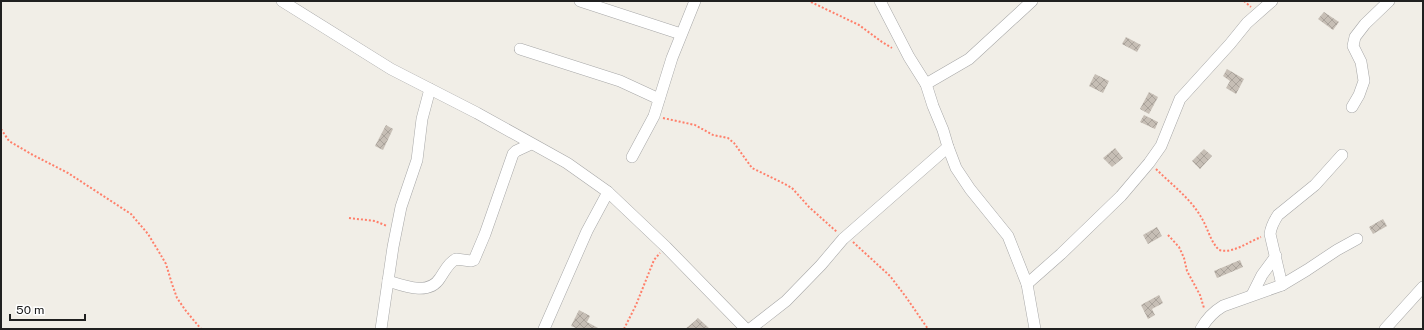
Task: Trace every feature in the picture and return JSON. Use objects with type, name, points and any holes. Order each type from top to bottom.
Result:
[{"type":"street","points":[[282,1],[391,69],[477,113],[566,163],[608,192],[666,247],[746,329]]},
{"type":"street","points":[[580,1],[681,34]]},
{"type":"street","points":[[632,157],[654,116],[681,34],[695,1]]},
{"type":"street","points":[[880,1],[909,57],[926,84],[956,168],[970,189],[1008,236],[1027,284],[1035,329]]},
{"type":"street","points":[[926,84],[969,59],[1032,1]]},
{"type":"street","points":[[1027,284],[1061,254],[1121,196],[1149,163],[1161,146],[1180,99],[1247,23],[1272,1]]},
{"type":"street","points":[[1352,107],[1359,95],[1364,81],[1361,62],[1354,46],[1355,37],[1365,24],[1389,1]]},
{"type":"street","points":[[520,49],[620,81],[659,99]]},
{"type":"street","points":[[381,329],[393,248],[401,207],[417,160],[422,119],[430,89]]},
{"type":"street","points":[[388,281],[412,289],[427,287],[438,282],[448,264],[453,260],[474,260],[485,234],[513,154],[530,144]]},
{"type":"street","points":[[750,329],[796,292],[843,239],[948,146]]},
{"type":"street","points":[[1282,285],[1270,234],[1271,229],[1278,215],[1315,185],[1342,155]]},
{"type":"street","points":[[544,329],[587,231],[608,192]]},
{"type":"street","points":[[1201,329],[1207,318],[1223,306],[1282,285],[1357,239]]},
{"type":"street","points":[[1252,295],[1262,275],[1276,256]]},
{"type":"street","points":[[1385,329],[1423,287]]},
{"type":"path","points":[[811,2],[859,25],[882,42],[909,57]]},
{"type":"path","points":[[654,116],[695,125],[713,135],[728,138],[734,143],[752,168],[792,188],[809,207],[843,239],[849,239],[890,276],[928,329]]},
{"type":"path","points":[[1,129],[9,141],[26,152],[68,173],[131,214],[156,246],[166,264],[177,298],[201,329]]},
{"type":"path","points":[[1149,163],[1190,202],[1202,218],[1209,236],[1219,250],[1225,252],[1232,250],[1270,234]]},
{"type":"path","points":[[349,218],[375,221],[389,227],[398,224]]},
{"type":"path","points":[[1168,235],[1179,247],[1184,258],[1187,272],[1200,295],[1207,318]]},
{"type":"path","points":[[624,329],[636,305],[654,260],[666,247]]},
{"type":"building","points":[[1324,12],[1339,22],[1333,30],[1318,19]]},
{"type":"building","points":[[1126,37],[1141,45],[1137,52],[1122,44]]},
{"type":"building","points":[[1227,69],[1244,79],[1236,94],[1226,88],[1230,81],[1223,76]]},
{"type":"building","points":[[1095,74],[1109,81],[1103,93],[1089,86]]},
{"type":"building","points":[[1149,92],[1158,97],[1149,114],[1140,109]]},
{"type":"building","points":[[1144,115],[1158,122],[1155,129],[1140,122]]},
{"type":"building","points":[[386,125],[393,129],[383,150],[375,146]]},
{"type":"building","points":[[1115,148],[1123,158],[1112,167],[1103,158]]},
{"type":"building","points":[[1204,149],[1212,156],[1200,169],[1192,161]]},
{"type":"building","points":[[1383,219],[1387,226],[1373,234],[1369,227]]},
{"type":"building","points":[[1157,227],[1162,236],[1148,244],[1143,235]]},
{"type":"building","points":[[1240,260],[1243,267],[1217,278],[1214,271]]},
{"type":"building","points":[[1159,295],[1163,303],[1152,309],[1155,315],[1148,319],[1141,305]]},
{"type":"building","points":[[579,310],[590,316],[587,322],[600,329],[578,329],[571,326]]},
{"type":"building","points":[[698,318],[710,329],[685,329],[695,321]]}]
